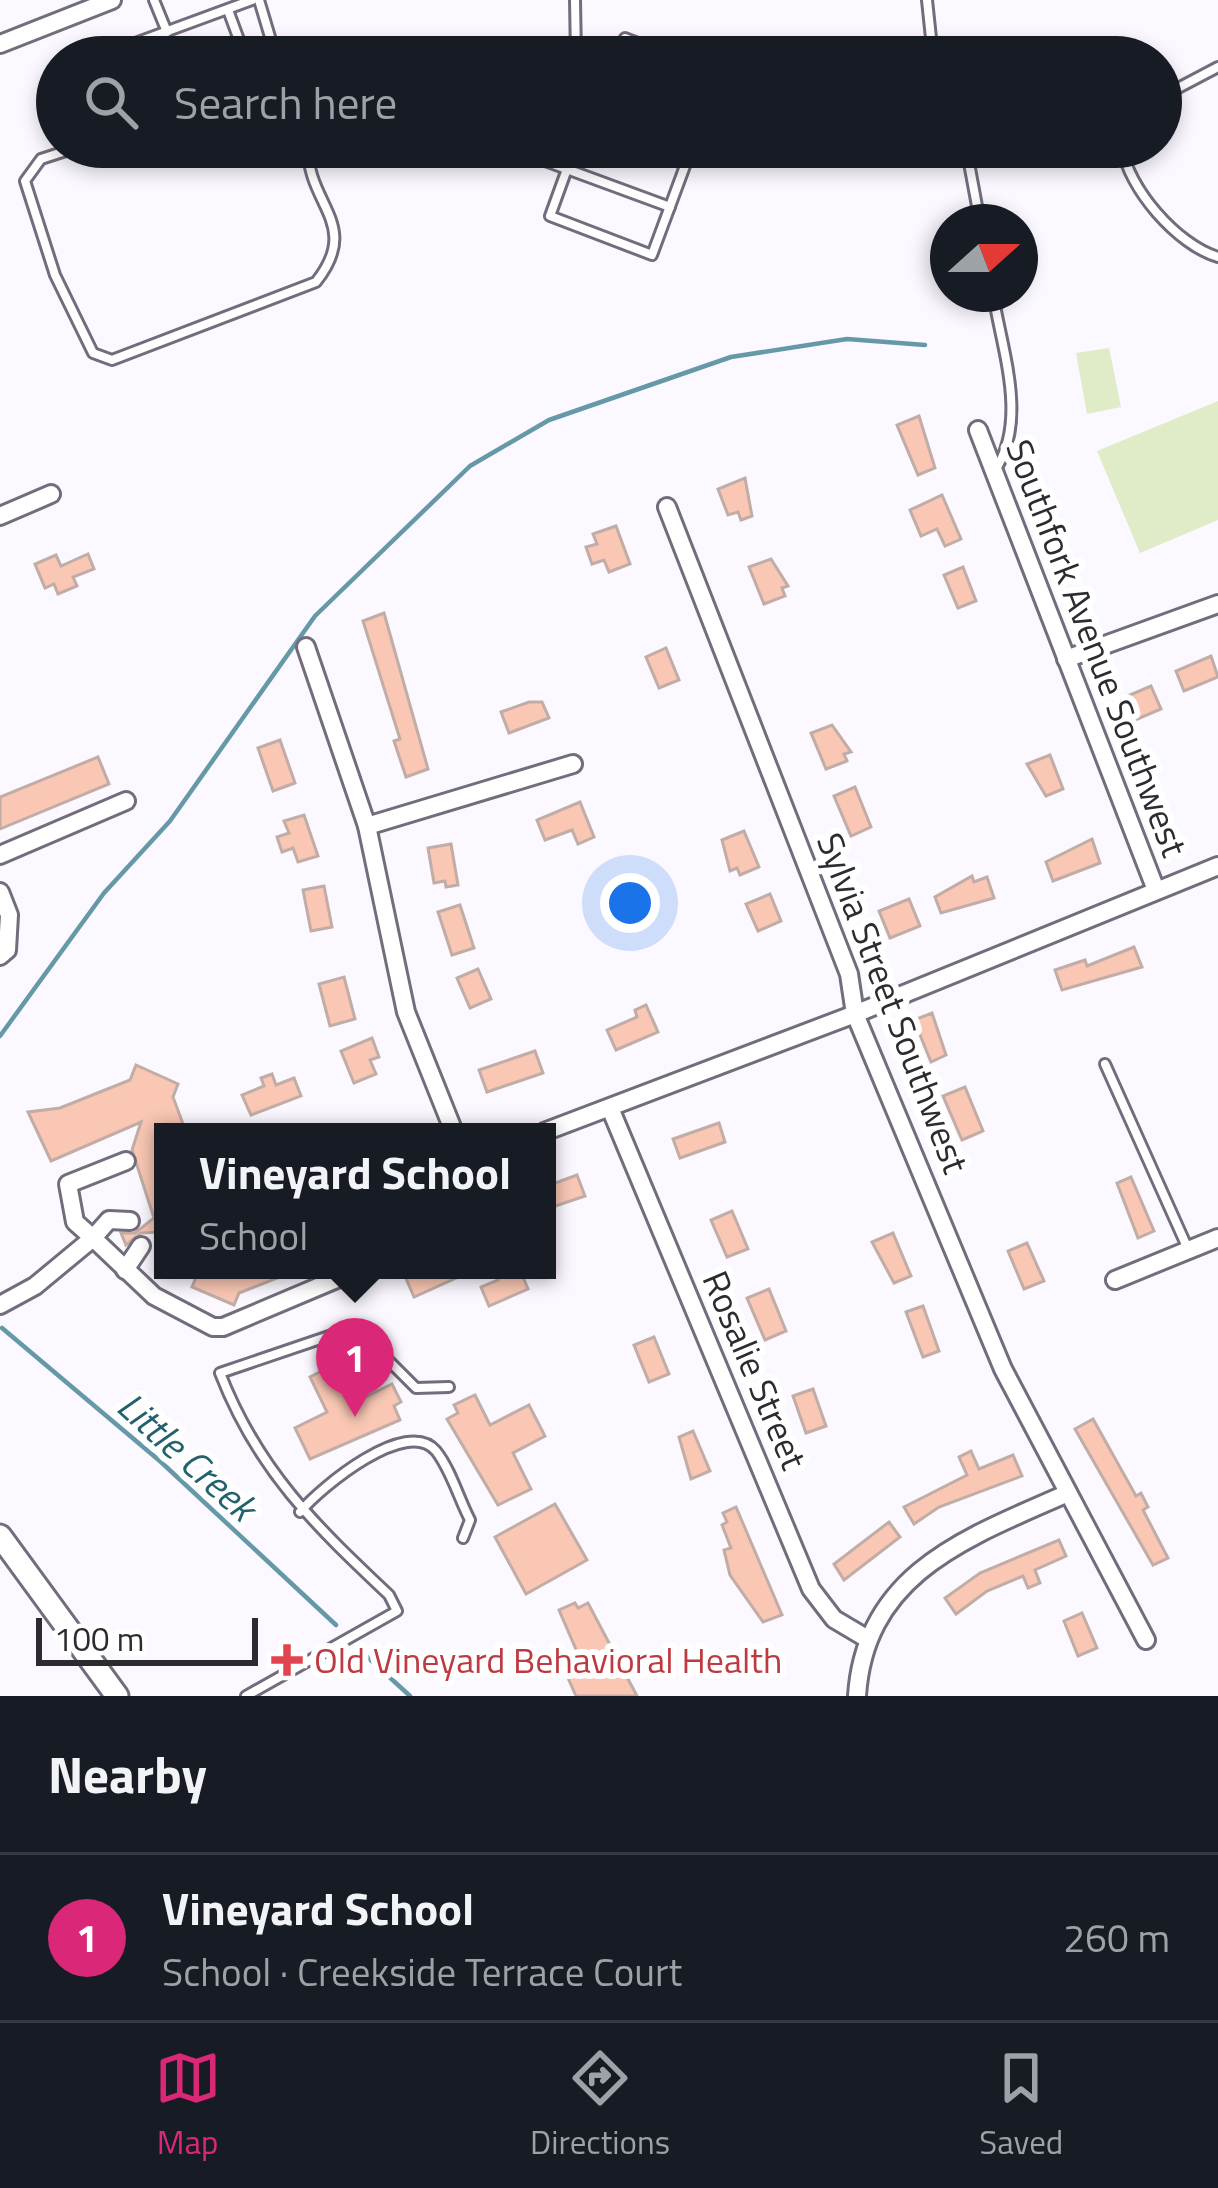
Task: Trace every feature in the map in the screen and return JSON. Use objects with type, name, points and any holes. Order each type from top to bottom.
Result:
[{"type":"street","points":[[0,44],[112,0]]},
{"type":"street","name":"Southfork Avenue Southwest","points":[[978,430],[1156,890]]},
{"type":"street","points":[[0,516],[51,494]]},
{"type":"street","name":"Sylvia Street Southwest","points":[[668,507],[850,974],[855,1014],[1003,1369],[1146,1640]]},
{"type":"street","points":[[1066,659],[1218,604]]},
{"type":"street","points":[[306,646],[368,826],[406,1012],[450,1123]]},
{"type":"street","points":[[368,826],[573,764]]},
{"type":"street","points":[[0,855],[126,801]]},
{"type":"street","points":[[556,1128],[855,1014],[1218,866]]},
{"type":"street","points":[[0,892],[9,914],[7,950],[0,956]]},
{"type":"street","name":"Rosalie Street","points":[[610,1108],[812,1589],[834,1618],[866,1638]]},
{"type":"street","points":[[126,1161],[68,1184],[75,1222],[154,1296],[223,1328],[337,1279]]},
{"type":"street","points":[[0,1305],[92,1238],[109,1220],[130,1221]]},
{"type":"street","points":[[1115,1280],[1218,1238]]},
{"type":"street","points":[[125,1270],[141,1246]]},
{"type":"street","points":[[857,1696],[866,1638],[878,1615],[927,1564],[982,1532],[1068,1493]]},
{"type":"street","points":[[0,1536],[117,1696]]},
{"type":"lane","points":[[154,0],[167,32]]},
{"type":"lane","points":[[156,36],[255,0],[268,36]]},
{"type":"lane","points":[[575,0],[576,36]]},
{"type":"lane","points":[[926,0],[930,36]]},
{"type":"lane","points":[[228,10],[238,36]]},
{"type":"lane","points":[[1182,86],[1218,67]]},
{"type":"lane","points":[[36,166],[25,182],[68,308],[93,353],[112,360],[316,282],[337,243],[335,226],[310,168]]},
{"type":"lane","points":[[567,168],[550,216],[652,255],[685,168]]},
{"type":"lane","points":[[570,168],[670,207]]},
{"type":"lane","points":[[970,168],[977,204]]},
{"type":"lane","points":[[1130,168],[1137,188],[1177,229],[1218,257]]},
{"type":"lane","points":[[994,472],[1009,451],[1014,419],[996,312]]},
{"type":"lane","points":[[1105,1064],[1188,1250]]},
{"type":"lane","points":[[246,1696],[397,1611],[389,1595],[300,1512],[237,1417],[220,1373],[332,1335],[375,1347],[416,1388],[449,1387]]},
{"type":"lane","points":[[300,1512],[339,1474],[405,1440],[422,1441],[435,1450],[470,1520],[463,1538]]},
{"type":"green space","points":[[1109,348],[1121,407],[1087,414],[1076,353]]},
{"type":"green space","points":[[1218,401],[1218,520],[1140,553],[1097,451]]},
{"type":"building","points":[[919,416],[935,468],[918,475],[897,425]]},
{"type":"building","points":[[745,478],[752,516],[741,520],[738,512],[728,515],[718,489]]},
{"type":"building","points":[[942,495],[961,539],[945,546],[937,529],[921,536],[910,510]]},
{"type":"building","points":[[616,526],[630,564],[609,572],[604,560],[592,564],[586,547],[597,544],[593,534]]},
{"type":"building","points":[[88,554],[94,569],[73,577],[77,586],[58,594],[54,584],[45,588],[35,564],[56,555],[61,566]]},
{"type":"building","points":[[771,559],[788,586],[782,588],[785,596],[764,604],[749,567]]},
{"type":"building","points":[[963,567],[976,601],[958,608],[944,575]]},
{"type":"building","points":[[384,613],[428,769],[406,777],[394,741],[400,739],[363,621]]},
{"type":"building","points":[[666,648],[679,680],[659,688],[646,657]]},
{"type":"building","points":[[1211,656],[1218,677],[1184,691],[1176,671]]},
{"type":"building","points":[[1151,686],[1161,709],[1119,727],[1114,715],[1130,708],[1125,697]]},
{"type":"building","points":[[542,702],[549,718],[509,733],[501,712]]},
{"type":"building","points":[[832,725],[851,752],[844,754],[847,761],[826,769],[811,733]]},
{"type":"building","points":[[280,740],[295,783],[273,791],[258,748]]},
{"type":"building","points":[[1050,755],[1063,789],[1046,796],[1027,764]]},
{"type":"building","points":[[98,757],[109,784],[0,829],[0,797]]},
{"type":"building","points":[[855,787],[871,827],[851,836],[834,796]]},
{"type":"building","points":[[580,802],[594,837],[578,844],[572,830],[545,840],[537,820]]},
{"type":"building","points":[[304,815],[318,856],[298,862],[293,848],[282,852],[277,837],[289,833],[284,821]]},
{"type":"building","points":[[744,831],[759,867],[740,875],[737,868],[730,871],[722,840]]},
{"type":"building","points":[[1092,839],[1100,863],[1053,881],[1046,862]]},
{"type":"building","points":[[451,844],[458,885],[446,887],[445,881],[434,883],[428,848]]},
{"type":"building","points":[[972,876],[974,882],[987,877],[994,898],[941,913],[935,897]]},
{"type":"building","points":[[324,886],[332,927],[311,931],[303,890]]},
{"type":"building","points":[[770,894],[781,921],[758,931],[746,904]]},
{"type":"building","points":[[909,899],[920,926],[890,938],[879,911]]},
{"type":"building","points":[[460,905],[474,948],[452,955],[438,912]]},
{"type":"building","points":[[1134,947],[1142,967],[1062,990],[1055,970],[1085,960],[1087,966]]},
{"type":"building","points":[[478,969],[491,999],[470,1008],[457,978]]},
{"type":"building","points":[[344,977],[355,1019],[330,1026],[319,984]]},
{"type":"building","points":[[646,1005],[658,1032],[616,1050],[607,1030],[637,1017],[635,1010]]},
{"type":"building","points":[[932,1013],[946,1055],[931,1062],[914,1020]]},
{"type":"building","points":[[372,1038],[379,1057],[370,1060],[376,1074],[354,1083],[341,1051]]},
{"type":"building","points":[[535,1051],[543,1073],[487,1092],[479,1070]]},
{"type":"building","points":[[136,1065],[178,1084],[173,1097],[183,1123],[154,1123],[154,1218],[132,1150],[141,1122],[51,1161],[28,1112],[60,1108],[130,1080]]},
{"type":"building","points":[[272,1074],[276,1085],[294,1078],[301,1096],[251,1115],[242,1095],[264,1086],[261,1078]]},
{"type":"building","points":[[965,1087],[983,1131],[962,1140],[943,1096]]},
{"type":"building","points":[[719,1123],[725,1142],[680,1158],[673,1139]]},
{"type":"building","points":[[577,1175],[585,1196],[556,1206],[556,1183]]},
{"type":"building","points":[[1131,1177],[1154,1231],[1138,1238],[1117,1183]]},
{"type":"building","points":[[732,1211],[748,1249],[727,1257],[711,1220]]},
{"type":"building","points":[[154,1218],[154,1232],[141,1233],[126,1245],[121,1233],[135,1233]]},
{"type":"building","points":[[893,1233],[911,1276],[894,1283],[872,1242]]},
{"type":"building","points":[[1027,1243],[1044,1281],[1024,1289],[1008,1251]]},
{"type":"building","points":[[195,1279],[275,1279],[239,1293],[234,1305],[192,1287]]},
{"type":"building","points":[[406,1279],[454,1279],[414,1297]]},
{"type":"building","points":[[524,1279],[528,1289],[489,1306],[481,1287],[498,1280]]},
{"type":"building","points":[[769,1289],[786,1331],[765,1340],[747,1298]]},
{"type":"building","points":[[923,1306],[939,1351],[923,1357],[906,1312]]},
{"type":"building","points":[[654,1337],[669,1374],[649,1382],[634,1345]]},
{"type":"building","points":[[342,1361],[361,1399],[392,1384],[401,1402],[394,1406],[400,1420],[310,1459],[295,1428],[327,1412],[310,1377]]},
{"type":"building","points":[[813,1389],[826,1426],[806,1433],[793,1396]]},
{"type":"building","points":[[475,1395],[490,1425],[529,1405],[545,1436],[513,1453],[531,1489],[498,1505],[447,1419],[458,1413],[454,1405]]},
{"type":"building","points":[[1093,1419],[1136,1496],[1141,1493],[1148,1507],[1143,1510],[1168,1558],[1153,1565],[1075,1429]]},
{"type":"building","points":[[693,1431],[710,1471],[691,1479],[679,1437]]},
{"type":"building","points":[[971,1451],[979,1469],[1013,1455],[1022,1476],[939,1507],[914,1524],[904,1507],[967,1475],[959,1457]]},
{"type":"building","points":[[555,1504],[587,1560],[526,1594],[495,1537]]},
{"type":"building","points":[[736,1507],[782,1615],[763,1622],[730,1575],[724,1550],[731,1548],[722,1525],[727,1522],[723,1513]]},
{"type":"building","points":[[889,1522],[900,1537],[844,1580],[834,1564]]},
{"type":"building","points":[[1059,1540],[1066,1556],[1035,1570],[1040,1583],[1028,1588],[1023,1576],[987,1591],[956,1614],[945,1598],[980,1573]]},
{"type":"building","points":[[575,1603],[578,1608],[588,1603],[637,1696],[576,1696],[564,1669],[581,1661],[559,1610]]},
{"type":"building","points":[[1082,1613],[1097,1648],[1078,1656],[1064,1621]]},
{"type":"waterway","points":[[0,1036],[104,893],[170,821],[315,616],[470,466],[549,420],[731,357],[847,339],[925,345]]},
{"type":"waterway","name":"Little Creek","points":[[2,1328],[161,1462],[336,1625]]},
{"type":"waterway","name":"Little Creek","points":[[363,1653],[410,1696]]},
{"type":"place","name":"Vineyard School","points":[[355,1417]]},
{"type":"place","name":"Old Vineyard Behavioral Health","points":[[287,1660]]}]
